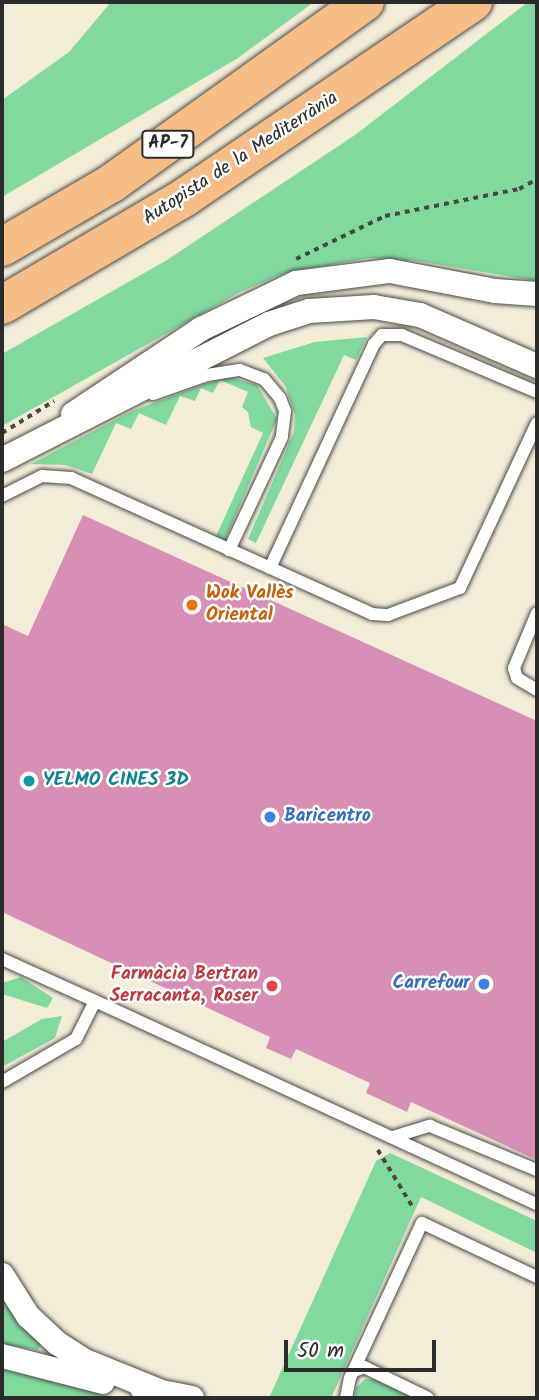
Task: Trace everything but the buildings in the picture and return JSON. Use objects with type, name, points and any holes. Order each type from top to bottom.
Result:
[{"type":"highway","name":"AP-7","points":[[2,247],[112,183],[256,84],[326,28],[365,2]]},
{"type":"highway","name":"Autopista de la Mediterrània","points":[[2,305],[185,197],[473,2]]},
{"type":"highway","points":[[2,222],[220,82],[326,28]]},
{"type":"street","points":[[42,438],[108,386],[201,329],[296,283],[390,271],[495,291],[537,294]]},
{"type":"street","points":[[2,460],[42,438],[116,405],[269,324],[332,308],[374,307],[420,315],[537,366]]},
{"type":"street","points":[[2,1275],[28,1316],[57,1343],[83,1360],[158,1390]]},
{"type":"street","points":[[2,1356],[114,1384],[192,1398]]},
{"type":"lane","points":[[270,568],[374,344],[382,335],[402,335],[537,393]]},
{"type":"lane","points":[[116,405],[222,371],[253,373],[272,386],[285,411],[282,437],[229,550]]},
{"type":"lane","points":[[2,496],[42,476],[61,475],[372,614],[403,610],[454,592],[464,582],[537,423]]},
{"type":"lane","points":[[537,613],[514,668],[517,678],[537,690]]},
{"type":"lane","points":[[2,959],[537,1204]]},
{"type":"lane","points":[[2,1082],[76,1039],[95,1001]]},
{"type":"lane","points":[[393,1137],[430,1126],[537,1170]]},
{"type":"lane","points":[[346,1398],[352,1372],[422,1223],[537,1277]]},
{"type":"lane","points":[[352,1372],[364,1367],[428,1398]]},
{"type":"path","points":[[362,1123],[422,1223]]},
{"type":"green space","points":[[111,2],[314,2],[238,58],[2,197],[2,100],[69,52]]},
{"type":"green space","points":[[528,2],[537,2],[537,281],[418,261],[369,258],[285,273],[240,292],[2,426],[2,354],[167,260],[355,135]]},
{"type":"green space","points":[[367,337],[356,360],[344,355],[256,543],[248,539],[294,432],[295,415],[286,387],[263,358],[315,342]]},
{"type":"green space","points":[[230,377],[257,385],[277,419],[225,540],[216,536],[263,433],[251,427],[248,412],[242,407],[248,392],[220,380],[213,393],[201,388],[195,401],[180,396],[166,425],[139,413],[131,429],[116,423],[92,474],[65,465],[31,464],[132,411],[205,384]]},
{"type":"green space","points":[[21,977],[53,998],[47,1008],[2,994],[2,983]]},
{"type":"green space","points":[[62,1016],[55,1038],[2,1067],[2,1042],[42,1019]]},
{"type":"green space","points":[[390,1153],[537,1221],[537,1253],[421,1197],[331,1398],[269,1398],[376,1161]]},
{"type":"green space","points":[[2,1299],[42,1343],[38,1350],[2,1344]]},
{"type":"green space","points":[[2,1369],[117,1398],[2,1398]]},
{"type":"green space","points":[[365,1379],[374,1379],[414,1398],[355,1398],[356,1388]]},
{"type":"place","name":"Wok Vallès Oriental","points":[[192,605]]},
{"type":"place","name":"YELMO CINES 3D","points":[[29,781]]},
{"type":"place","name":"Baricentro","points":[[270,817]]},
{"type":"place","name":"Carrefour","points":[[484,984]]},
{"type":"place","name":"Farmàcia Bertran Serracanta, Roser","points":[[272,986]]}]
